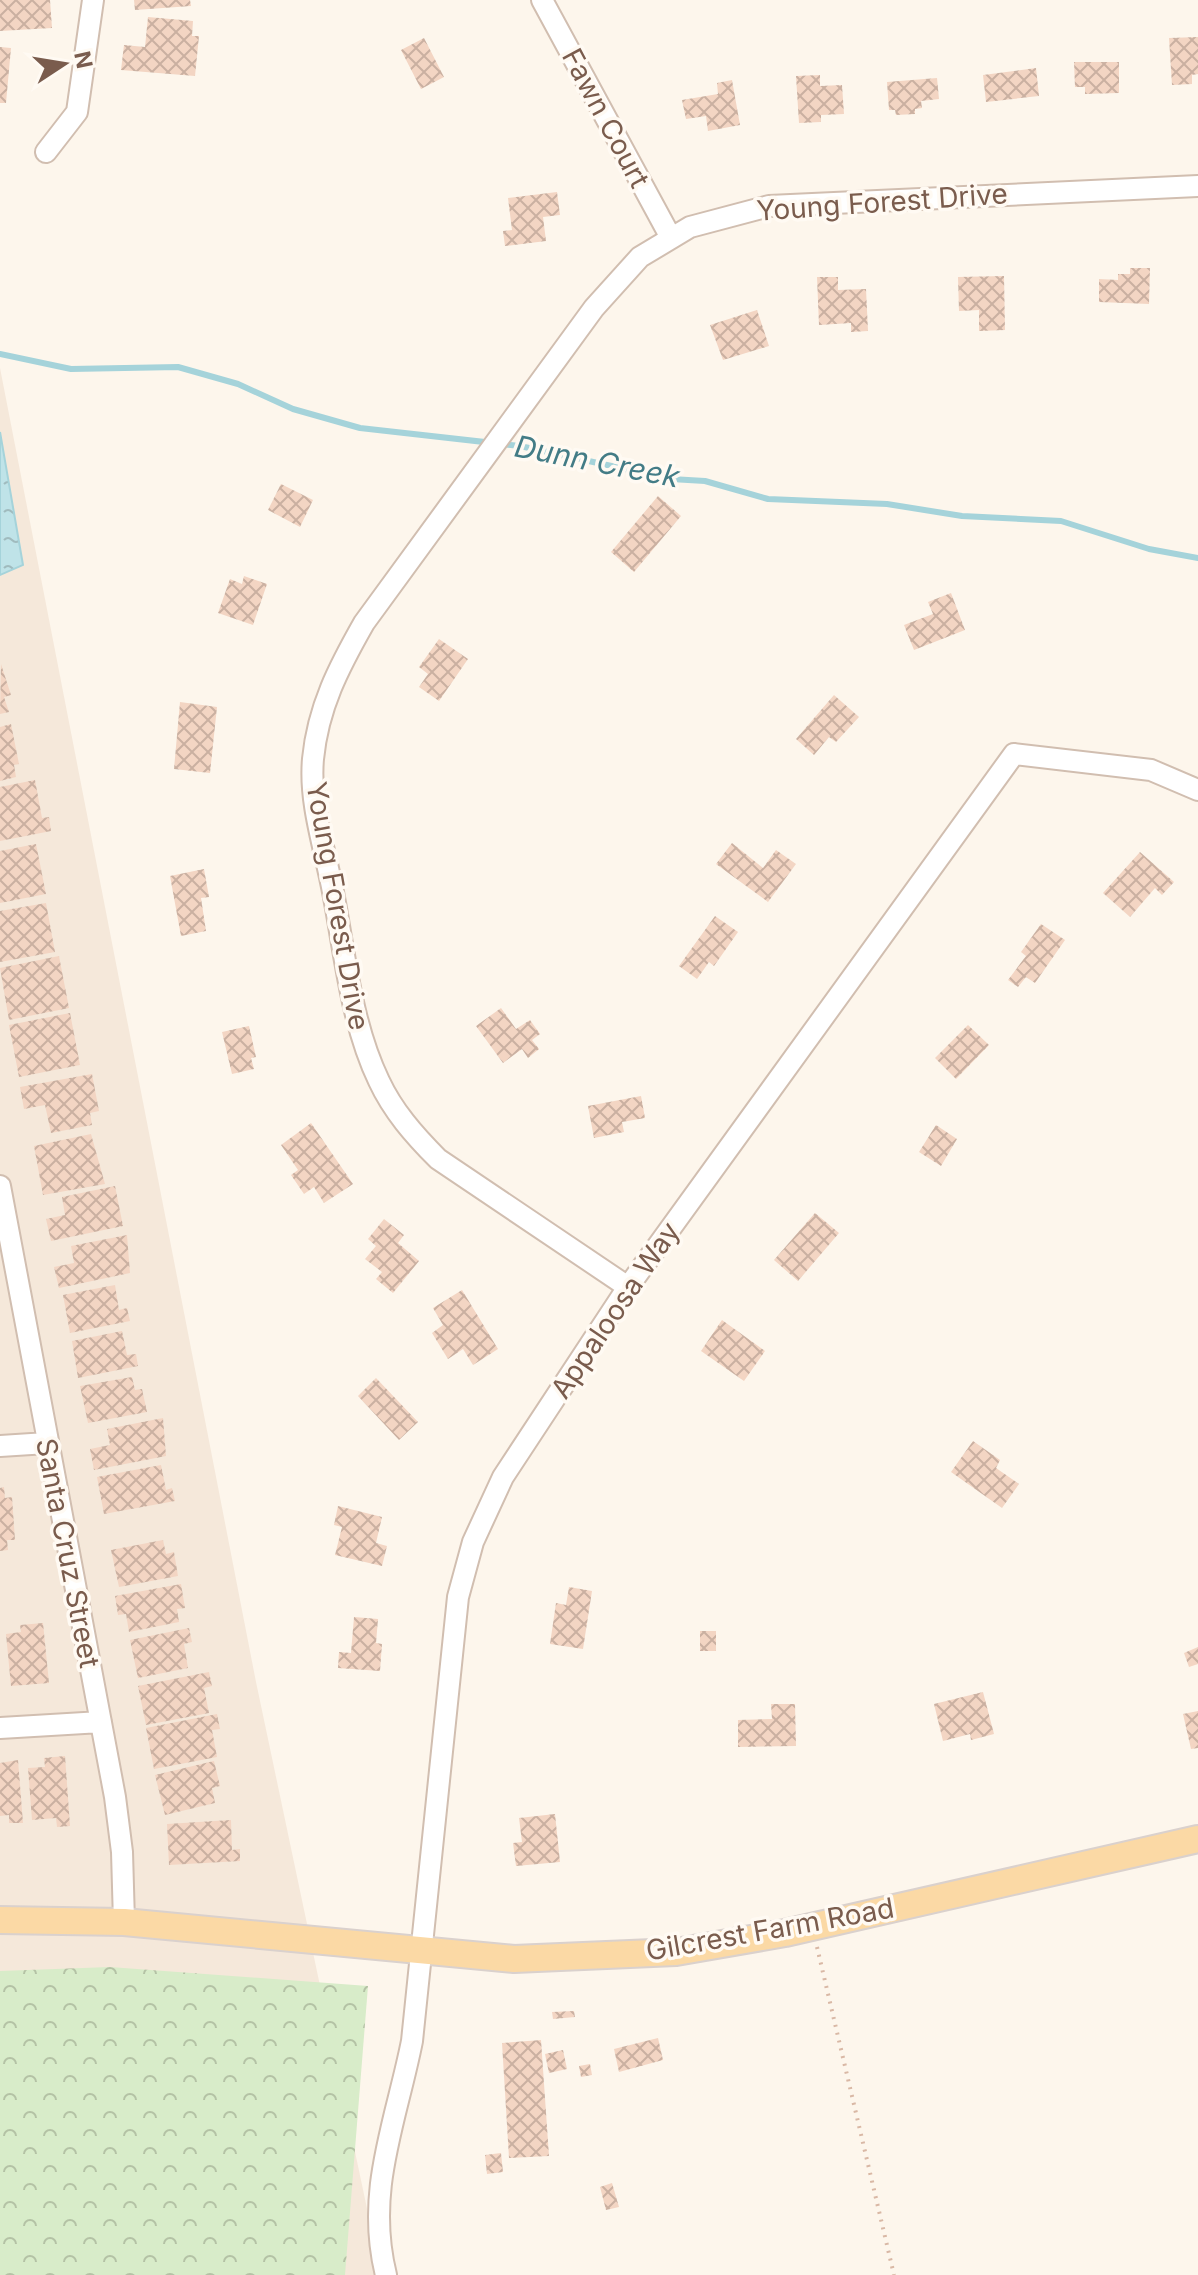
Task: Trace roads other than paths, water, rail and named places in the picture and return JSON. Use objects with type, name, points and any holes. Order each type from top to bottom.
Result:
[{"type":"main road","name":"Gilcrest Farm Road","points":[[0,1920],[124,1922],[514,1959],[676,1952],[813,1925],[1198,1839]]},
{"type":"street","points":[[46,152],[77,112],[93,0]]},
{"type":"street","name":"Fawn Court","points":[[542,0],[670,236]]},
{"type":"street","name":"Young Forest Drive","points":[[628,1287],[438,1159],[396,1111],[380,1084],[362,1039],[315,801],[313,760],[319,720],[338,669],[364,623],[594,308],[640,257],[670,236],[733,213],[769,206],[1033,191],[1198,186]]},
{"type":"street","name":"Appaloosa Way","points":[[386,2275],[378,2244],[384,2149],[403,2085],[423,1950],[458,1597],[468,1556],[503,1477],[628,1287],[1014,754],[1151,770],[1198,790]]},
{"type":"street","name":"Santa Cruz Street","points":[[0,1186],[101,1722],[122,1852],[124,1922]]},
{"type":"street","points":[[0,1446],[47,1443]]},
{"type":"street","points":[[0,1728],[101,1722]]},
{"type":"water","points":[[0,432],[23,565],[0,575]]},
{"type":"waterway","name":"Dunn Creek","points":[[0,354],[71,369],[178,367],[238,384],[293,409],[360,428],[520,446],[671,479],[705,481],[768,499],[887,504],[962,516],[1061,521],[1149,549],[1198,558]]}]
